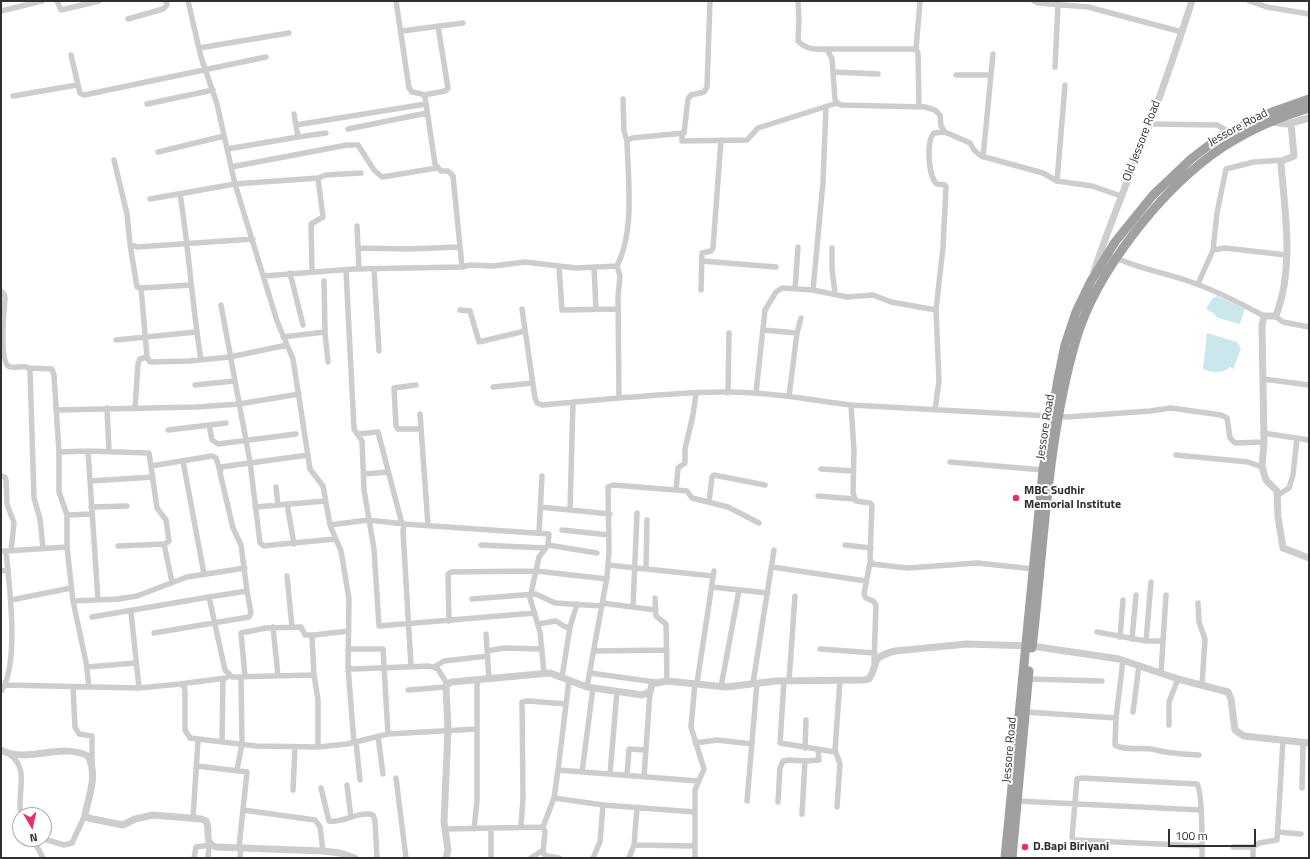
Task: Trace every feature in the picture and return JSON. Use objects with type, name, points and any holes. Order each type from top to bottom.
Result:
[{"type":"highway","points":[[1149,207],[1191,159],[1221,136],[1272,112],[1309,99]]},
{"type":"highway","name":"Jessore Road","points":[[1005,858],[1007,822],[1049,482],[1056,416],[1058,379],[1065,346],[1076,312],[1104,252],[1149,207],[1223,147],[1272,122],[1309,108]]},
{"type":"highway","name":"Jessore Road","points":[[1012,858],[1029,679],[1029,645],[1034,569],[1043,470],[1076,339],[1086,313],[1116,258],[1149,207]]},
{"type":"street","points":[[1,11],[42,1]]},
{"type":"street","points":[[57,1],[61,10],[99,1]]},
{"type":"street","points":[[128,19],[163,9],[166,7],[166,1]]},
{"type":"street","points":[[188,1],[199,48],[213,90],[231,167],[283,337],[293,359],[310,469],[323,486],[330,525],[341,550],[348,586],[348,667],[360,780]]},
{"type":"street","points":[[396,1],[402,31],[409,88],[412,92],[424,95],[445,91],[448,88],[438,26]]},
{"type":"street","points":[[710,1],[707,87],[704,92],[691,95],[688,99],[682,140],[747,140],[758,128],[837,103],[841,105],[919,107],[938,112],[941,126],[945,132]]},
{"type":"street","points":[[798,1],[798,40],[803,46],[817,50],[916,49]]},
{"type":"street","points":[[919,107],[918,53],[916,49],[920,1]]},
{"type":"street","points":[[1034,1],[1038,3],[1088,7],[1182,32]]},
{"type":"street","name":"Old Jessore Road","points":[[1104,252],[1121,196],[1150,124],[1192,1]]},
{"type":"street","points":[[1249,1],[1267,7],[1309,14]]},
{"type":"street","points":[[1055,67],[1058,5]]},
{"type":"street","points":[[402,31],[463,23]]},
{"type":"street","points":[[199,48],[289,32]]},
{"type":"street","points":[[827,49],[832,59],[835,99],[837,103]]},
{"type":"street","points":[[983,157],[993,54]]},
{"type":"street","points":[[71,55],[77,85],[80,93],[84,95],[266,57]]},
{"type":"street","points":[[833,72],[878,74]]},
{"type":"street","points":[[956,75],[991,75]]},
{"type":"street","points":[[13,96],[77,85]]},
{"type":"street","points":[[1057,181],[1065,85]]},
{"type":"street","points":[[147,104],[213,90]]},
{"type":"street","points":[[424,95],[437,168]]},
{"type":"street","points":[[619,398],[618,309],[620,276],[617,266],[626,244],[627,229],[627,141],[624,130],[623,98]]},
{"type":"street","points":[[296,125],[426,104]]},
{"type":"street","points":[[813,290],[823,182],[826,107]]},
{"type":"street","points":[[348,129],[427,113]]},
{"type":"street","points":[[294,114],[298,137]]},
{"type":"street","points":[[1272,122],[1292,123],[1309,118]]},
{"type":"street","points":[[1198,284],[1213,250],[1217,213],[1226,169],[1254,162],[1284,160],[1294,156],[1292,123]]},
{"type":"street","points":[[1150,124],[1181,126],[1217,125],[1229,132]]},
{"type":"street","points":[[935,410],[939,381],[936,310],[943,247],[946,188],[945,185],[937,184],[931,176],[930,140],[934,133],[945,132],[970,143],[974,150],[983,157],[1043,173],[1057,181],[1092,186],[1121,196]]},
{"type":"street","points":[[227,148],[326,133]]},
{"type":"street","points":[[627,141],[632,138],[682,134]]},
{"type":"street","points":[[158,152],[224,136]]},
{"type":"street","points":[[701,290],[703,252],[711,252],[713,248],[721,140]]},
{"type":"street","points":[[231,167],[347,145],[358,145],[374,170],[382,177],[437,168],[441,171],[448,171],[453,176],[462,267]]},
{"type":"street","points":[[114,160],[127,214],[135,283],[137,287],[191,285]]},
{"type":"street","points":[[1275,316],[1280,304],[1285,281],[1285,214],[1281,164],[1284,160]]},
{"type":"street","points":[[150,199],[236,184],[318,178],[326,175],[361,173]]},
{"type":"street","points":[[312,271],[311,224],[323,216],[318,178]]},
{"type":"street","points":[[180,194],[188,244],[191,285],[200,360]]},
{"type":"street","points":[[357,226],[359,269]]},
{"type":"street","points":[[130,244],[137,247],[253,239]]},
{"type":"street","points":[[358,248],[409,249],[459,247]]},
{"type":"street","points":[[795,289],[798,247]]},
{"type":"street","points":[[832,248],[832,269],[835,293]]},
{"type":"street","points":[[1213,250],[1225,248],[1286,254]]},
{"type":"street","points":[[1104,252],[1128,264],[1198,284],[1264,316],[1275,316],[1283,322],[1309,328]]},
{"type":"street","points":[[702,261],[776,267]]},
{"type":"street","points":[[264,276],[312,271],[462,267],[470,265],[493,266],[525,262],[559,267],[617,266]]},
{"type":"street","points":[[559,267],[562,310],[618,309]]},
{"type":"street","points":[[594,267],[596,309]]},
{"type":"street","points":[[374,269],[379,351]]},
{"type":"street","points":[[346,270],[354,429],[362,442],[368,520],[375,560],[379,626],[409,625],[535,613]]},
{"type":"street","points":[[290,273],[303,325]]},
{"type":"street","points":[[324,281],[325,332],[328,362]]},
{"type":"street","points":[[141,288],[147,357],[148,360],[154,363],[230,358],[287,345]]},
{"type":"street","points":[[756,393],[765,310],[776,292],[782,288],[835,293],[847,297],[873,295],[891,302],[936,310]]},
{"type":"street","points":[[1,291],[5,298],[3,351],[5,361],[11,367],[48,368],[54,372],[59,452],[59,492],[67,514],[67,547],[71,588],[87,667],[89,687]]},
{"type":"street","points":[[221,305],[250,462],[259,540],[261,545],[294,544],[336,539]]},
{"type":"street","points":[[522,309],[535,398],[539,404],[696,393],[756,393],[851,405],[1056,416],[1094,416],[1172,408],[1221,415],[1226,418],[1230,438],[1235,443],[1264,442]]},
{"type":"street","points":[[460,310],[470,311],[479,342],[525,331]]},
{"type":"street","points":[[1264,316],[1262,326],[1264,442],[1262,466],[1263,475],[1278,495],[1278,517],[1283,548],[1309,558]]},
{"type":"street","points":[[789,396],[797,333],[801,318]]},
{"type":"street","points":[[763,330],[797,333]]},
{"type":"street","points":[[116,340],[196,332]]},
{"type":"street","points":[[283,337],[325,332]]},
{"type":"street","points":[[728,393],[729,333]]},
{"type":"street","points":[[135,409],[138,364],[140,359],[147,357]]},
{"type":"street","points":[[29,368],[31,373],[34,498],[40,519],[43,548]]},
{"type":"street","points":[[1263,379],[1309,385]]},
{"type":"street","points":[[195,386],[234,381]]},
{"type":"street","points":[[493,387],[533,383]]},
{"type":"street","points":[[416,384],[394,388],[396,426],[398,429],[420,428]]},
{"type":"street","points":[[676,490],[678,468],[685,463],[686,460],[685,449],[693,415],[696,393]]},
{"type":"street","points":[[56,410],[107,408],[135,409],[239,404],[299,394]]},
{"type":"street","points":[[570,510],[573,402]]},
{"type":"street","points":[[851,405],[854,499]]},
{"type":"street","points":[[107,408],[109,451]]},
{"type":"street","points":[[420,414],[428,525]]},
{"type":"street","points":[[168,430],[226,423]]},
{"type":"street","points":[[209,425],[214,443],[218,444],[296,434]]},
{"type":"street","points":[[357,434],[378,432],[403,524],[412,666]]},
{"type":"street","points":[[1263,433],[1309,440]]},
{"type":"street","points":[[1278,495],[1289,488],[1293,475],[1297,438]]},
{"type":"street","points":[[88,451],[91,514],[98,600]]},
{"type":"street","points":[[59,452],[146,452],[150,455],[157,508],[166,520],[169,541],[165,544]]},
{"type":"street","points":[[220,471],[222,467],[308,455]]},
{"type":"street","points":[[1176,455],[1248,462],[1262,466]]},
{"type":"street","points":[[151,466],[212,456],[216,458],[233,528],[241,546],[251,616],[154,633]]},
{"type":"street","points":[[183,461],[204,574]]},
{"type":"street","points":[[950,462],[1043,470]]},
{"type":"street","points":[[822,469],[853,471]]},
{"type":"street","points":[[364,474],[388,472]]},
{"type":"street","points":[[709,502],[712,477],[714,475],[765,485]]},
{"type":"street","points":[[1,476],[6,480],[7,504],[14,519],[6,551],[10,600],[10,669],[5,685],[1,691]]},
{"type":"street","points":[[539,532],[542,476]]},
{"type":"street","points":[[90,481],[153,477]]},
{"type":"street","points":[[582,772],[590,673],[607,579],[610,535],[608,487],[613,485],[687,491],[692,498],[728,508],[759,523]]},
{"type":"street","points":[[276,487],[278,505]]},
{"type":"street","points":[[590,673],[655,682],[667,681],[696,683],[721,687],[787,681],[869,679],[872,675],[874,662],[876,605],[873,601],[864,597],[870,562],[872,505],[870,503],[854,499],[818,496]]},
{"type":"street","points":[[255,507],[325,501]]},
{"type":"street","points":[[287,504],[294,544]]},
{"type":"street","points":[[91,507],[127,506]]},
{"type":"street","points":[[540,507],[610,514]]},
{"type":"street","points":[[633,607],[637,513]]},
{"type":"street","points":[[67,514],[91,514]]},
{"type":"street","points":[[330,525],[368,520],[403,524],[539,532],[549,534],[547,547],[541,553],[530,595],[538,624],[544,673]]},
{"type":"street","points":[[646,568],[647,520]]},
{"type":"street","points":[[562,530],[610,535]]},
{"type":"street","points":[[165,544],[172,582]]},
{"type":"street","points":[[118,546],[165,544]]},
{"type":"street","points":[[481,545],[547,547],[597,553]]},
{"type":"street","points":[[845,545],[871,548]]},
{"type":"street","points":[[6,551],[67,547]]},
{"type":"street","points":[[747,801],[755,683],[774,550]]},
{"type":"street","points":[[870,562],[874,565],[908,568],[977,563],[1034,569]]},
{"type":"street","points":[[608,565],[714,573],[696,683],[691,726],[704,769],[695,790],[695,858]]},
{"type":"street","points":[[772,567],[866,581]]},
{"type":"street","points":[[73,601],[137,596],[172,582],[204,574],[245,568]]},
{"type":"street","points":[[1,571],[8,570]]},
{"type":"street","points":[[449,621],[449,573],[494,570],[536,571],[607,579]]},
{"type":"street","points":[[287,576],[292,627]]},
{"type":"street","points":[[1146,641],[1151,582]]},
{"type":"street","points":[[712,587],[768,593]]},
{"type":"street","points":[[10,600],[71,588]]},
{"type":"street","points":[[721,687],[739,590]]},
{"type":"street","points":[[92,617],[131,612],[209,597],[247,592]]},
{"type":"street","points":[[472,599],[540,595],[555,603],[633,607],[655,610]]},
{"type":"street","points":[[1132,639],[1136,595]]},
{"type":"street","points":[[1160,673],[1166,595]]},
{"type":"street","points":[[795,596],[780,742],[782,744],[835,752]]},
{"type":"street","points":[[209,597],[226,672],[232,677]]},
{"type":"street","points":[[655,598],[656,616],[666,624],[667,681]]},
{"type":"street","points":[[1120,637],[1123,600]]},
{"type":"street","points":[[559,858],[545,855],[543,850],[545,832],[542,826],[554,798],[566,704],[566,678],[570,627],[577,604]]},
{"type":"street","points":[[1198,604],[1199,622],[1205,639],[1202,685]]},
{"type":"street","points":[[131,612],[139,688]]},
{"type":"street","points":[[538,624],[556,621],[565,627],[570,627]]},
{"type":"street","points":[[238,770],[242,744],[243,676],[241,633],[273,627],[302,628],[306,636],[349,631]]},
{"type":"street","points":[[273,627],[278,676]]},
{"type":"street","points":[[1097,632],[1146,641],[1163,641]]},
{"type":"street","points":[[486,634],[489,678]]},
{"type":"street","points":[[314,635],[312,638],[314,675],[318,700],[318,747]]},
{"type":"street","points":[[874,662],[884,654],[895,651],[967,644],[1029,645],[1123,660],[1178,679],[1228,692],[1231,699],[1235,730],[1244,736],[1306,743],[1302,788]]},
{"type":"street","points":[[348,667],[353,669],[412,666],[434,667],[444,661],[487,653],[504,648],[542,649]]},
{"type":"street","points":[[348,649],[383,649],[388,734]]},
{"type":"street","points":[[820,649],[874,652]]},
{"type":"street","points":[[594,651],[667,650]]},
{"type":"street","points":[[1123,660],[1114,742],[1118,747],[1199,755]]},
{"type":"street","points":[[87,667],[136,663]]},
{"type":"street","points":[[1133,712],[1139,665]]},
{"type":"street","points":[[434,667],[440,672],[447,685],[448,730],[445,829],[448,844],[447,858]]},
{"type":"street","points":[[408,690],[489,678],[544,673],[566,678],[590,687],[642,695],[650,692]]},
{"type":"street","points":[[5,685],[139,688],[243,676],[314,675]]},
{"type":"street","points":[[222,742],[223,678]]},
{"type":"street","points":[[1029,679],[1102,681]]},
{"type":"street","points":[[1169,725],[1169,702],[1178,679]]},
{"type":"street","points":[[474,829],[477,801],[477,680]]},
{"type":"street","points":[[837,807],[840,769],[839,760],[835,752],[840,680]]},
{"type":"street","points":[[644,776],[650,692],[652,684],[655,682]]},
{"type":"street","points":[[180,684],[184,686],[185,691],[185,730],[190,738],[198,740],[242,744],[318,747],[355,742],[388,734],[448,730],[477,730]]},
{"type":"street","points":[[52,841],[64,845],[72,842],[85,815],[92,784],[92,736],[79,734],[75,727],[73,687]]},
{"type":"street","points":[[610,774],[617,691]]},
{"type":"street","points":[[521,826],[523,798],[522,702],[528,701],[566,704]]},
{"type":"street","points":[[1026,712],[1116,718]]},
{"type":"street","points":[[805,748],[806,720]]},
{"type":"street","points":[[378,736],[383,774]]},
{"type":"street","points":[[193,818],[198,740]]},
{"type":"street","points":[[695,743],[717,740],[752,744]]},
{"type":"street","points":[[1233,847],[1253,847],[1259,843],[1276,841],[1278,832],[1283,740]]},
{"type":"street","points":[[293,790],[295,747]]},
{"type":"street","points":[[627,775],[629,749],[646,750]]},
{"type":"street","points":[[1,750],[16,759],[20,766],[22,807]]},
{"type":"street","points":[[9,754],[67,750],[80,752],[88,756],[92,763]]},
{"type":"street","points":[[778,802],[780,768],[783,761],[819,760],[818,750]]},
{"type":"street","points":[[802,814],[805,761]]},
{"type":"street","points":[[197,766],[247,772],[248,775],[243,810],[240,858]]},
{"type":"street","points":[[558,770],[698,781]]},
{"type":"street","points":[[396,778],[406,858]]},
{"type":"street","points":[[1202,846],[1074,840],[1072,837],[1078,778],[1163,781],[1197,784],[1201,810],[1202,846],[1202,858]]},
{"type":"street","points":[[347,785],[351,817]]},
{"type":"street","points":[[321,788],[327,818],[332,822]]},
{"type":"street","points":[[554,798],[603,805],[695,812]]},
{"type":"street","points":[[1017,801],[1201,810]]},
{"type":"street","points":[[593,858],[600,842],[603,805]]},
{"type":"street","points":[[629,858],[634,845],[637,807]]},
{"type":"street","points":[[243,810],[311,818],[318,822],[320,827],[323,851]]},
{"type":"street","points":[[320,827],[351,817],[365,814],[373,815],[375,821],[378,858]]},
{"type":"street","points":[[85,815],[88,818],[123,825],[153,815],[193,818],[206,821],[208,826],[208,858]]},
{"type":"street","points":[[445,829],[542,826]]},
{"type":"street","points":[[491,828],[491,858]]},
{"type":"street","points":[[1278,832],[1301,834]]},
{"type":"street","points":[[194,858],[196,847],[209,845],[216,847],[323,851],[355,858]]},
{"type":"street","points":[[634,845],[695,846]]},
{"type":"street","points":[[37,847],[43,858]]},
{"type":"street","points":[[1253,847],[1253,858]]},
{"type":"street","points":[[531,858],[543,850]]},
{"type":"water","points":[[1217,296],[1245,309],[1240,324],[1218,318],[1206,309],[1212,299]]},
{"type":"water","points":[[1207,333],[1237,342],[1241,349],[1233,369],[1230,367],[1224,371],[1217,372],[1203,369]]},
{"type":"place","name":"MBC Sudhir Memorial Institute","points":[[1016,498]]},
{"type":"place","name":"D.Bapi Biriyani","points":[[1025,847]]}]
